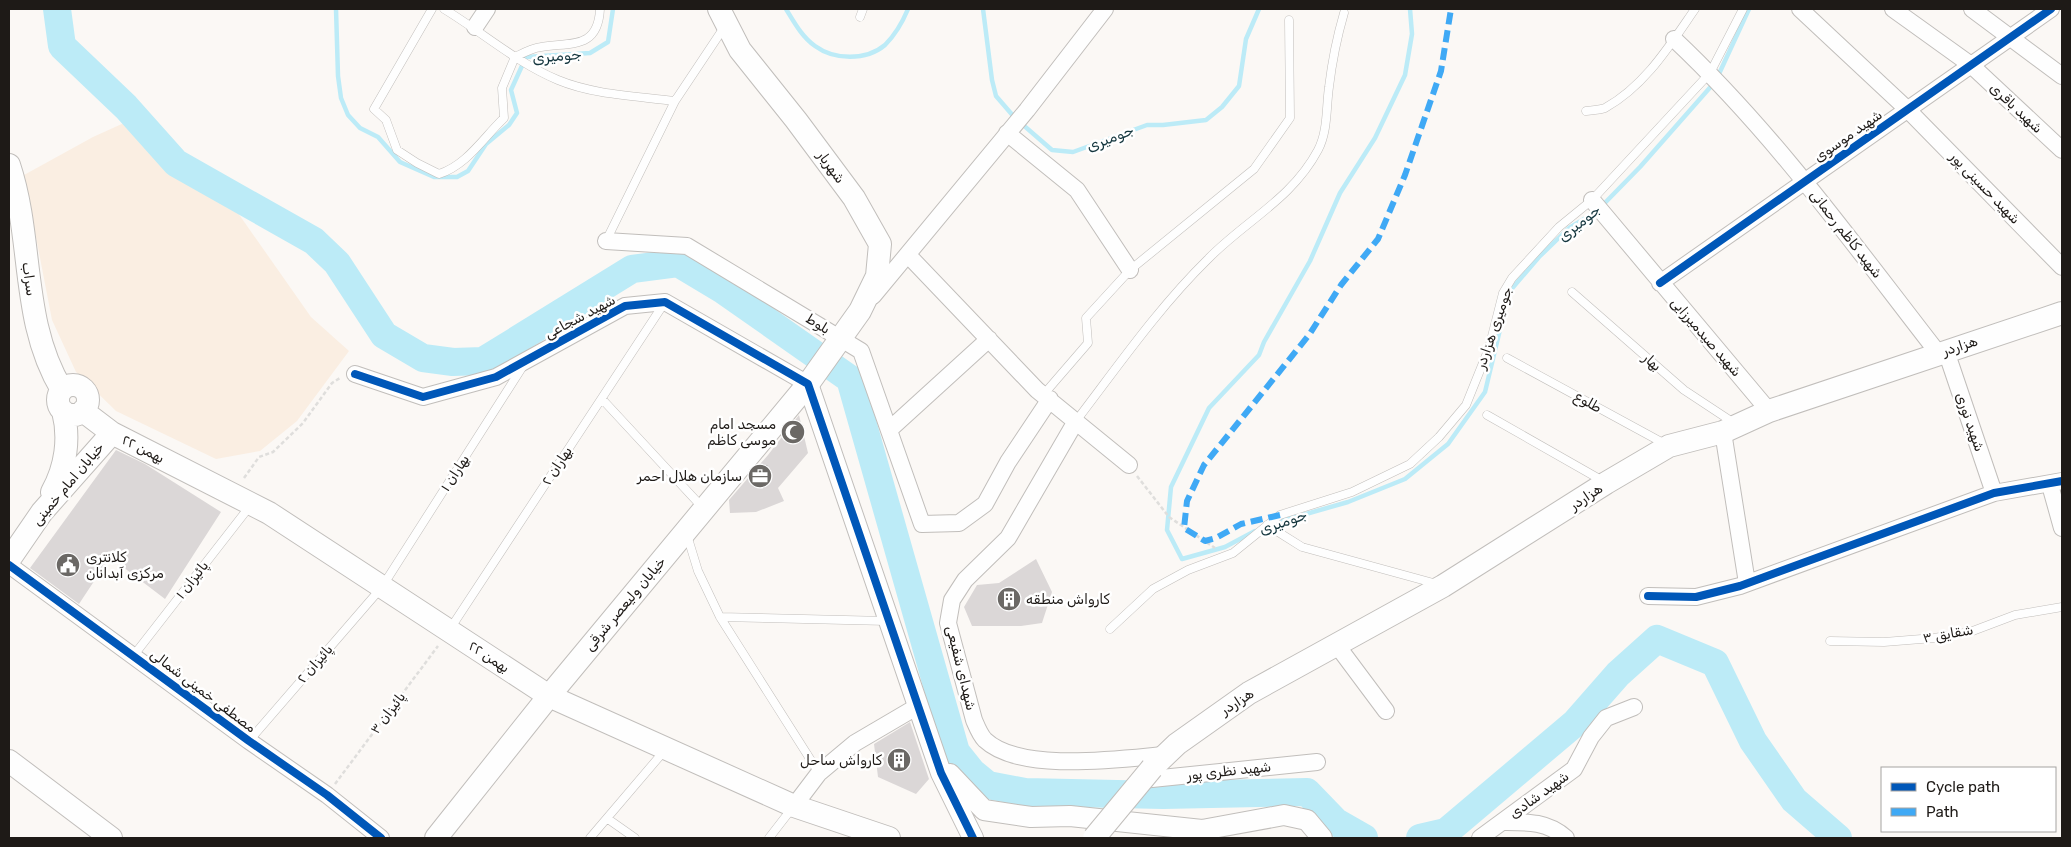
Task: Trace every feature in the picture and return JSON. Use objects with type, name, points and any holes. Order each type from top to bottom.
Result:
[{"type":"main road","name":"شهریار","points":[[722,17],[740,50],[796,120],[854,198],[880,244],[877,276],[860,311],[812,378]]},
{"type":"main road","name":"سراب","points":[[9,165],[18,194],[38,335],[52,373],[69,404]]},
{"type":"main road","name":"هزاردر","points":[[1094,838],[1153,768],[1249,693],[1443,586],[1606,483],[1669,446],[1730,429],[1770,411],[2062,313]]},
{"type":"main road","name":"خیابان ولیعصر شرقی","points":[[436,838],[549,696],[812,378]]},
{"type":"main road","name":"۲۲ بهمن","points":[[69,404],[112,433],[269,513],[549,696],[794,806],[889,838]]},
{"type":"main road","points":[[42,512],[54,487],[66,452],[69,404]]},
{"type":"main road","name":"خیابان امام خمینی","points":[[9,560],[42,512],[112,433]]},
{"type":"main road","points":[[9,761],[111,838]]},
{"type":"street","points":[[475,27],[487,9]]},
{"type":"street","points":[[860,311],[908,256],[1004,138],[1105,9]]},
{"type":"street","name":"شهید حسینی پور","points":[[1800,9],[1908,109],[2062,267]]},
{"type":"street","name":"شهید باقری","points":[[1892,9],[1971,66],[2062,150]]},
{"type":"street","points":[[1972,9],[2062,76]]},
{"type":"street","name":"شهید موسوی","points":[[1660,283],[2051,9]]},
{"type":"street","name":"شهید کاظم رحمانی","points":[[1674,39],[1710,73],[1806,181],[1942,352]]},
{"type":"street","points":[[1004,138],[1077,190],[1130,270]]},
{"type":"street","name":"شهید صیدمیرزایی","points":[[1592,200],[1660,283],[1770,411]]},
{"type":"street","name":"بلوط","points":[[606,241],[687,246],[861,351],[922,524],[959,523],[985,504],[1008,462],[1050,399]]},
{"type":"street","points":[[908,256],[1050,399],[1129,465]]},
{"type":"street","points":[[665,302],[812,378],[889,621],[935,756],[941,773],[973,838]]},
{"type":"street","name":"شهید شجاعی","points":[[348,375],[423,397],[496,377],[625,306],[665,302]]},
{"type":"street","points":[[889,430],[989,339]]},
{"type":"street","name":"شهید نوری","points":[[1942,352],[1994,494]]},
{"type":"street","name":"شهدای شفیعی","points":[[1076,421],[1008,538],[965,580],[952,600],[948,623],[974,720],[980,734],[995,747],[1014,754],[1046,760],[1153,768]]},
{"type":"street","points":[[1730,429],[1747,583]]},
{"type":"street","points":[[1648,596],[1696,597],[1747,583],[1994,494],[2056,483],[2062,528]]},
{"type":"street","name":"مصطفی خمینی شمالی","points":[[9,565],[249,741],[327,795],[381,838]]},
{"type":"street","points":[[1336,644],[1386,712]]},
{"type":"street","points":[[794,806],[819,773],[855,743],[918,706]]},
{"type":"street","name":"شهید شادی","points":[[1480,838],[1574,769],[1591,737],[1606,718],[1634,707]]},
{"type":"street","points":[[935,756],[965,792],[984,810],[1031,817],[1070,816],[1202,830],[1284,815],[1307,820],[1322,838]]},
{"type":"street","name":"شهید نظری پور","points":[[1153,768],[1317,762]]},
{"type":"street","points":[[1502,822],[1541,824],[1559,832],[1566,838]]},
{"type":"lane","points":[[432,9],[374,109],[386,120],[398,150],[417,163],[439,174],[452,169],[470,154],[504,118],[502,88],[515,56],[538,47],[573,45],[587,40],[596,28],[600,9]]},
{"type":"lane","points":[[444,9],[475,27],[515,56],[559,80],[595,90],[675,101]]},
{"type":"lane","points":[[860,17],[863,9]]},
{"type":"lane","points":[[1586,111],[1604,108],[1633,86],[1666,53],[1695,9]]},
{"type":"lane","name":"جومیری هزاردر","points":[[1110,628],[1153,589],[1188,570],[1233,553],[1280,515],[1352,492],[1410,464],[1439,437],[1466,405],[1489,348],[1503,293],[1512,278],[1559,227],[1592,200],[1710,73],[1743,9]]},
{"type":"lane","points":[[1076,421],[1143,332],[1208,258],[1292,188],[1318,150],[1325,126],[1331,70],[1344,13]]},
{"type":"lane","points":[[606,241],[675,101],[722,17]]},
{"type":"lane","points":[[1050,399],[1088,343],[1086,318],[1130,270],[1254,168],[1290,118],[1289,20]]},
{"type":"lane","name":"بهار","points":[[1572,292],[1730,429]]},
{"type":"lane","name":"بهاران ۲","points":[[449,631],[665,302]]},
{"type":"lane","name":"طلوع","points":[[1507,358],[1669,446]]},
{"type":"lane","name":"بهاران ۱","points":[[382,587],[527,360]]},
{"type":"lane","points":[[602,399],[704,509]]},
{"type":"lane","points":[[1487,415],[1606,483]]},
{"type":"lane","name":"پائیزان ۱","points":[[134,655],[241,499]]},
{"type":"lane","points":[[1267,525],[1302,547],[1443,586]]},
{"type":"lane","points":[[686,532],[698,571],[720,617],[819,773]]},
{"type":"lane","name":"پائیزان ۲","points":[[249,741],[382,587]]},
{"type":"lane","name":"شقایق ۳","points":[[1830,641],[1884,642],[1934,638],[1970,632],[2015,615],[2062,606]]},
{"type":"lane","points":[[720,617],[889,621]]},
{"type":"lane","points":[[590,838],[666,748]]},
{"type":"lane","points":[[769,838],[794,806]]},
{"type":"lane","points":[[608,818],[635,838]]},
{"type":"path","points":[[241,499],[259,456],[273,452],[303,423],[332,383],[348,375]]},
{"type":"path","points":[[1129,465],[1164,512],[1189,532],[1226,555]]},
{"type":"shaded area","points":[[135,118],[238,213],[311,317],[349,351],[297,421],[260,451],[216,459],[116,411],[76,372],[52,320],[24,175],[93,137]]},
{"type":"building","points":[[799,415],[808,453],[778,488],[784,501],[756,512],[730,513],[729,500]]},
{"type":"building","points":[[116,450],[145,464],[221,512],[165,599],[110,557],[79,604],[30,568]]},
{"type":"building","name":"کارواش منطقه","points":[[1036,559],[1052,592],[1042,623],[1021,626],[972,626],[964,607],[977,585],[999,583]]},
{"type":"building","name":"کارواش ساحل","points":[[910,722],[929,779],[916,794],[878,777],[874,744]]},
{"type":"waterway","points":[[57,9],[62,46],[126,107],[176,163],[314,241],[337,263],[384,335],[423,358],[453,362],[483,361],[632,269],[678,263],[723,290],[850,379],[956,752],[972,772],[988,785],[1025,792],[1163,795],[1307,792],[1336,822],[1364,838]]},
{"type":"waterway","name":"جومیری","points":[[336,9],[338,76],[341,98],[348,115],[360,128],[378,137],[400,162],[434,177],[457,177],[468,171],[486,144],[509,125],[517,113],[511,90],[526,57],[590,53],[608,42],[613,9]]},
{"type":"waterway","name":"جومیری","points":[[786,9],[802,34],[815,46],[831,54],[850,57],[869,54],[885,45],[898,28],[908,9]]},
{"type":"waterway","name":"جومیری","points":[[983,9],[992,80],[996,96],[1015,118],[1052,150],[1073,152],[1147,125],[1206,120],[1222,107],[1239,86],[1246,39],[1259,9]]},
{"type":"waterway","name":"جومیری","points":[[1255,531],[1225,547],[1182,559],[1167,530],[1171,487],[1209,408],[1259,355],[1264,342],[1310,261],[1340,193],[1375,138],[1405,75],[1412,34],[1410,9]]},
{"type":"waterway","name":"جومیری","points":[[1718,76],[1749,9]]},
{"type":"waterway","name":"جومیری","points":[[1271,524],[1348,502],[1405,479],[1448,444],[1485,392],[1509,292],[1539,257],[1569,228],[1596,212],[1640,167],[1714,83]]},
{"type":"waterway","points":[[1420,838],[1446,832],[1575,723],[1618,674],[1657,639],[1715,663],[1753,741],[1794,800],[1838,838]]},
{"type":"marked path","points":[[1280,515],[1241,524],[1216,538],[1205,541],[1184,528],[1187,501],[1204,465],[1309,335],[1341,285],[1378,239],[1405,175],[1441,71],[1451,9]]},
{"type":"cycle path","points":[[1660,283],[2051,9]]},
{"type":"cycle path","points":[[355,374],[423,397],[496,377],[625,306],[665,302],[808,384],[941,773],[973,838]]},
{"type":"cycle path","points":[[1648,596],[1696,597],[1740,586],[1994,493],[2062,481]]},
{"type":"cycle path","points":[[9,565],[249,741],[327,795],[381,838]]},
{"type":"place","name":"مسجد امام موسی کاظم","points":[[793,432]]},
{"type":"place","name":"سازمان هلال احمر","points":[[760,476]]},
{"type":"place","name":"کلانتری مرکزی آبدانان","points":[[68,565]]},
{"type":"place","name":"کارواش منطقه","points":[[1009,599]]},
{"type":"place","name":"کارواش ساحل","points":[[899,760]]}]
